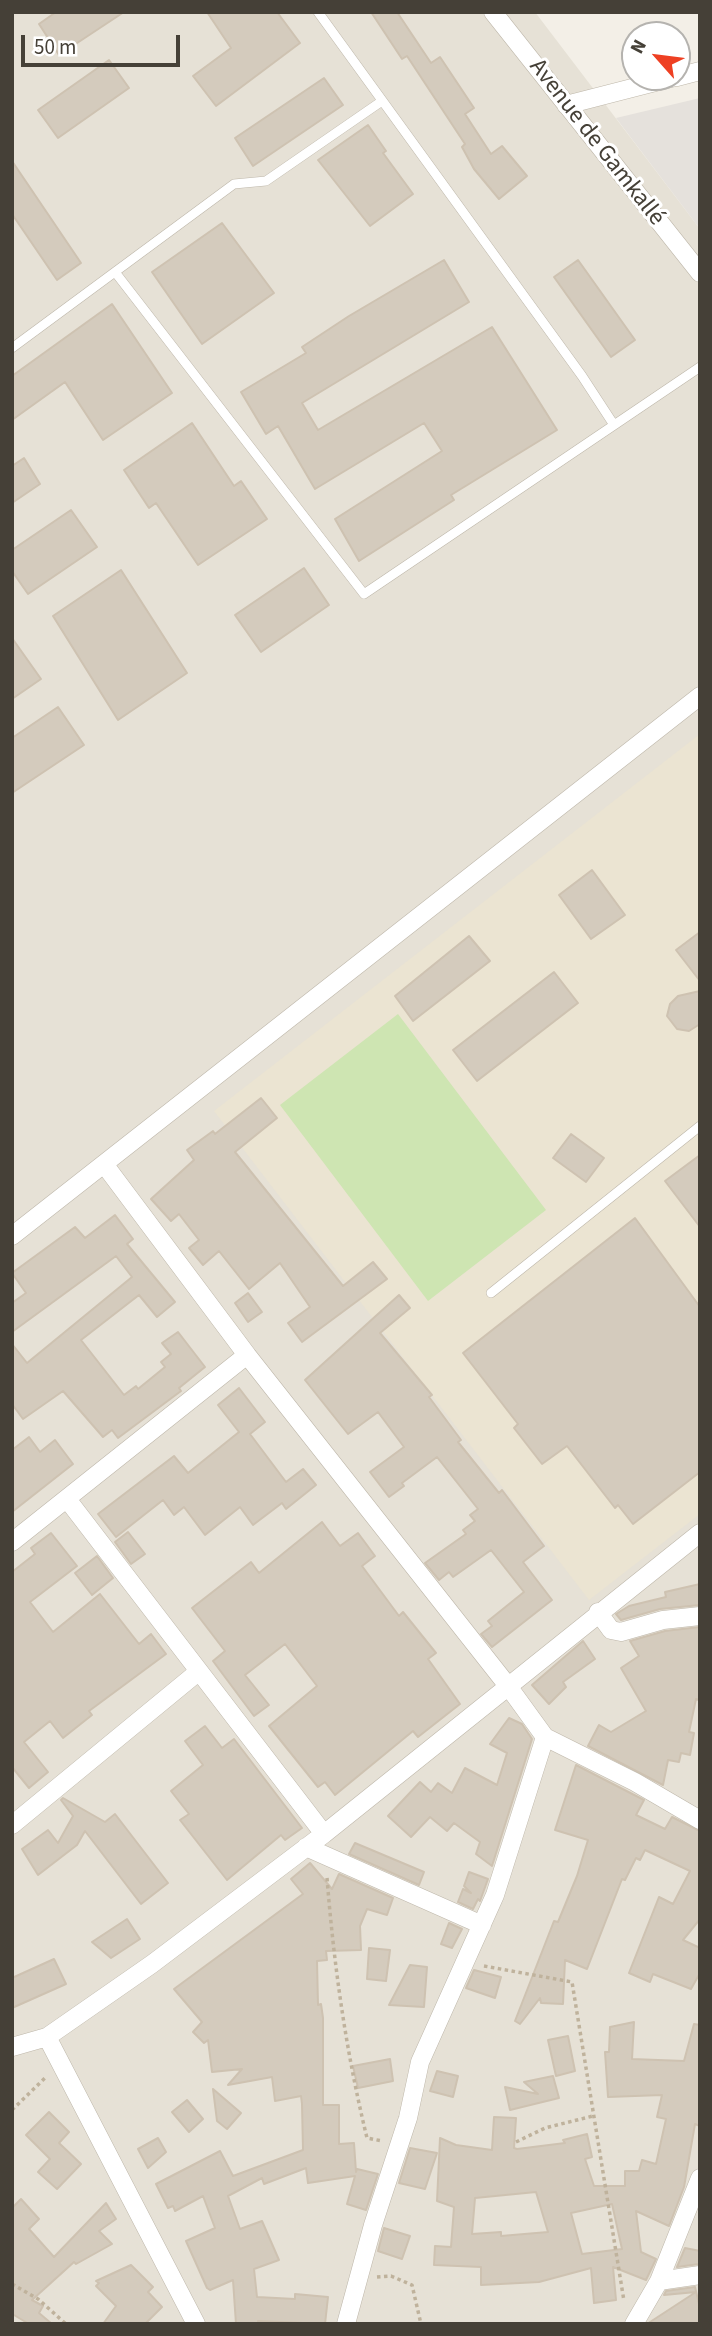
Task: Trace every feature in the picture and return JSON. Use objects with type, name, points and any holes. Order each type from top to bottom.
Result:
[{"type":"street","name":"Avenue de Gamkallé","points":[[493,12],[700,273]]},
{"type":"street","points":[[566,105],[621,91]]},
{"type":"street","points":[[12,1236],[700,696]]},
{"type":"street","points":[[104,1164],[247,1355],[508,1686],[545,1737],[635,1782],[700,1820]]},
{"type":"street","points":[[12,1542],[247,1355]]},
{"type":"street","points":[[67,1499],[324,1834]]},
{"type":"street","points":[[12,2047],[47,2037],[152,1964],[324,1834],[700,1533]]},
{"type":"street","points":[[598,1612],[611,1630],[621,1632],[631,1632],[663,1620],[700,1616]]},
{"type":"street","points":[[12,1825],[198,1672]]},
{"type":"street","points":[[346,2324],[420,2062],[482,1925],[509,1852],[545,1737]]},
{"type":"street","points":[[306,1847],[482,1925]]},
{"type":"street","points":[[47,2037],[196,2324]]},
{"type":"street","points":[[630,2318],[659,2281],[700,2178]]},
{"type":"street","points":[[659,2281],[700,2275]]},
{"type":"lane","points":[[318,12],[582,376],[614,425]]},
{"type":"lane","points":[[12,348],[234,184],[266,181],[382,101]]},
{"type":"lane","points":[[114,272],[364,594],[700,367]]},
{"type":"lane","points":[[491,1293],[700,1126]]},
{"type":"path","points":[[326,1855],[342,2022],[367,2138],[399,2144]]},
{"type":"path","points":[[465,1962],[572,1982],[630,2318]]},
{"type":"path","points":[[12,2110],[60,2063]]},
{"type":"path","points":[[516,2142],[545,2128],[594,2116]]},
{"type":"path","points":[[357,2280],[391,2276],[411,2285],[421,2324]]},
{"type":"path","points":[[12,2284],[38,2299],[66,2324]]},
{"type":"shaded area","points":[[12,12],[535,12],[700,229],[700,2324],[12,2324]]},
{"type":"shaded area","points":[[700,98],[700,229],[616,118]]},
{"type":"shaded area","points":[[700,734],[700,1514],[589,1600],[214,1111]]},
{"type":"green space","points":[[398,1014],[546,1210],[428,1301],[280,1105]]},
{"type":"building","points":[[56,12],[124,12],[59,55],[39,24]]},
{"type":"building","points":[[207,12],[277,12],[300,43],[216,106],[193,76],[231,48]]},
{"type":"building","points":[[371,12],[397,12],[431,63],[440,57],[474,108],[465,114],[491,154],[502,146],[527,176],[499,199],[474,169],[462,147],[465,144],[407,56],[402,59]]},
{"type":"building","points":[[109,60],[129,88],[58,138],[38,110]]},
{"type":"building","points":[[324,78],[343,105],[253,166],[235,138]]},
{"type":"building","points":[[368,125],[386,151],[383,153],[413,194],[370,226],[318,160]]},
{"type":"building","points":[[12,161],[81,263],[57,280],[12,214]]},
{"type":"building","points":[[222,223],[274,293],[202,344],[152,272]]},
{"type":"building","points":[[444,260],[469,302],[302,403],[318,430],[492,327],[557,430],[451,495],[454,500],[359,561],[335,519],[442,451],[424,423],[315,489],[278,426],[266,434],[241,392],[306,353],[302,347],[349,316]]},
{"type":"building","points":[[578,260],[635,340],[611,357],[554,277]]},
{"type":"building","points":[[112,304],[172,393],[103,440],[65,382],[12,420],[12,376]]},
{"type":"building","points":[[192,423],[234,486],[241,481],[267,519],[198,565],[156,503],[149,508],[124,470]]},
{"type":"building","points":[[24,458],[40,484],[12,503],[12,466]]},
{"type":"building","points":[[71,510],[97,547],[28,594],[12,571],[12,550]]},
{"type":"building","points":[[304,568],[329,605],[261,652],[235,615]]},
{"type":"building","points":[[121,570],[187,673],[118,720],[53,616]]},
{"type":"building","points":[[12,638],[41,679],[12,699]]},
{"type":"building","points":[[58,707],[84,745],[12,793],[12,738]]},
{"type":"building","points":[[592,870],[625,915],[591,939],[559,895]]},
{"type":"building","points":[[700,932],[700,981],[676,950]]},
{"type":"building","points":[[469,936],[490,961],[413,1021],[395,996]]},
{"type":"building","points":[[554,972],[578,1003],[477,1081],[453,1050]]},
{"type":"building","points":[[700,991],[700,1024],[689,1031],[677,1029],[667,1016],[670,1004],[678,996]]},
{"type":"building","points":[[261,1098],[277,1118],[235,1152],[343,1286],[373,1262],[387,1279],[302,1342],[288,1323],[310,1307],[280,1263],[249,1289],[219,1251],[203,1265],[189,1248],[199,1240],[179,1214],[171,1221],[151,1199],[194,1160],[187,1150],[213,1131],[215,1134]]},
{"type":"building","points":[[571,1134],[604,1158],[586,1182],[553,1158]]},
{"type":"building","points":[[700,1155],[700,1227],[665,1181]]},
{"type":"building","points":[[115,1215],[133,1239],[127,1244],[175,1302],[157,1317],[139,1295],[81,1340],[124,1395],[136,1386],[138,1389],[165,1367],[161,1362],[171,1354],[162,1343],[178,1332],[205,1367],[179,1388],[181,1391],[118,1438],[112,1430],[103,1437],[63,1391],[23,1419],[12,1404],[12,1344],[27,1363],[132,1277],[116,1256],[12,1332],[12,1303],[26,1293],[12,1273],[75,1227],[85,1238]]},
{"type":"building","points":[[635,1218],[700,1307],[700,1472],[633,1524],[618,1505],[615,1508],[567,1446],[542,1464],[514,1428],[518,1424],[463,1353]]},
{"type":"building","points":[[248,1293],[262,1312],[248,1322],[235,1303]]},
{"type":"building","points":[[399,1295],[410,1308],[380,1333],[432,1395],[429,1397],[461,1440],[458,1442],[499,1493],[502,1490],[544,1546],[523,1562],[552,1600],[492,1647],[481,1634],[492,1626],[488,1621],[524,1592],[491,1550],[453,1577],[449,1572],[439,1580],[425,1563],[466,1534],[463,1530],[475,1521],[470,1515],[478,1509],[437,1457],[402,1483],[404,1486],[389,1497],[370,1472],[404,1447],[378,1412],[348,1434],[305,1380]]},
{"type":"building","points":[[239,1388],[265,1422],[250,1434],[286,1482],[303,1469],[316,1485],[286,1509],[282,1503],[253,1525],[240,1507],[205,1535],[184,1507],[174,1515],[163,1500],[116,1537],[98,1514],[174,1456],[188,1473],[239,1432],[218,1405]]},
{"type":"building","points":[[29,1437],[40,1452],[55,1440],[73,1464],[12,1512],[12,1450]]},
{"type":"building","points":[[322,1522],[340,1546],[358,1533],[375,1556],[362,1566],[399,1616],[403,1612],[436,1653],[428,1659],[460,1704],[418,1737],[413,1731],[335,1795],[325,1782],[318,1787],[269,1726],[317,1686],[285,1644],[245,1675],[269,1705],[254,1716],[213,1661],[225,1651],[192,1608],[251,1562],[259,1573]]},
{"type":"building","points":[[128,1532],[145,1554],[131,1564],[115,1542]]},
{"type":"building","points":[[51,1533],[77,1566],[30,1602],[53,1632],[100,1594],[139,1644],[151,1634],[166,1654],[89,1711],[92,1715],[63,1738],[50,1721],[24,1742],[48,1772],[29,1788],[12,1767],[12,1572],[35,1554],[31,1548]]},
{"type":"building","points":[[97,1556],[113,1578],[92,1595],[75,1573]]},
{"type":"building","points":[[700,1584],[700,1605],[660,1609],[621,1620],[616,1614],[629,1606],[666,1597],[665,1592]]},
{"type":"building","points":[[700,1627],[700,1700],[696,1699],[689,1732],[694,1733],[690,1755],[681,1753],[679,1762],[668,1760],[663,1785],[588,1746],[599,1725],[611,1732],[646,1711],[621,1668],[639,1656],[630,1641],[665,1631]]},
{"type":"building","points":[[583,1641],[595,1659],[563,1682],[566,1687],[549,1704],[532,1685]]},
{"type":"building","points":[[509,1718],[522,1724],[532,1739],[492,1866],[476,1854],[480,1842],[454,1823],[447,1831],[430,1817],[411,1837],[388,1816],[420,1782],[431,1792],[438,1783],[452,1793],[465,1768],[497,1785],[507,1753],[490,1744]]},
{"type":"building","points":[[205,1726],[222,1748],[234,1739],[302,1828],[285,1840],[281,1835],[227,1880],[180,1820],[189,1814],[171,1791],[203,1765],[185,1741]]},
{"type":"building","points":[[576,1765],[644,1800],[636,1815],[665,1829],[672,1817],[700,1831],[700,1919],[683,1940],[700,1948],[700,1973],[691,1989],[653,1974],[650,1982],[629,1973],[659,1897],[673,1904],[690,1871],[645,1850],[640,1860],[636,1858],[625,1880],[622,1879],[587,1969],[565,1960],[563,2004],[541,2003],[540,1998],[520,2024],[515,2021],[554,1921],[558,1922],[577,1876],[588,1840],[555,1830]]},
{"type":"building","points":[[63,1798],[105,1822],[115,1814],[168,1883],[141,1904],[85,1831],[77,1845],[38,1875],[22,1849],[48,1830],[58,1843],[73,1816],[61,1800]]},
{"type":"building","points":[[355,1843],[424,1872],[419,1885],[349,1854]]},
{"type":"building","points":[[310,1863],[332,1889],[339,1874],[393,1898],[387,1915],[367,1909],[360,1926],[361,1950],[326,1951],[327,1960],[317,1961],[318,2005],[321,2004],[323,2018],[323,2105],[339,2105],[339,2144],[354,2143],[356,2172],[357,2169],[378,2174],[366,2210],[347,2204],[355,2176],[308,2183],[306,2168],[264,2184],[262,2178],[228,2196],[240,2229],[262,2221],[279,2260],[254,2269],[257,2297],[295,2299],[295,2294],[328,2297],[325,2324],[258,2321],[258,2324],[236,2324],[233,2280],[210,2290],[207,2288],[186,2241],[215,2228],[203,2196],[175,2211],[173,2206],[168,2208],[156,2184],[220,2151],[233,2176],[303,2150],[301,2096],[275,2101],[272,2077],[228,2085],[242,2069],[212,2072],[208,2040],[204,2043],[193,2032],[202,2022],[174,1989],[303,1894],[291,1879]]},
{"type":"building","points":[[469,1872],[488,1879],[480,1901],[478,1899],[473,1909],[458,1902],[463,1889],[471,1893],[464,1886]]},
{"type":"building","points":[[127,1919],[140,1939],[111,1958],[92,1942]]},
{"type":"building","points":[[449,1923],[462,1929],[452,1948],[441,1944]]},
{"type":"building","points":[[369,1948],[390,1950],[386,1981],[367,1979]]},
{"type":"building","points":[[54,1959],[66,1984],[12,2008],[12,1978]]},
{"type":"building","points":[[410,1965],[427,1967],[424,2007],[389,2005]]},
{"type":"building","points":[[474,1970],[501,1977],[495,1998],[466,1988]]},
{"type":"building","points":[[634,2022],[632,2059],[684,2061],[694,2024],[700,2025],[700,2126],[695,2124],[684,2187],[669,2226],[636,2211],[641,2252],[656,2259],[646,2280],[613,2267],[616,2300],[594,2303],[591,2268],[539,2282],[481,2285],[481,2267],[434,2265],[435,2246],[451,2247],[454,2207],[437,2201],[440,2138],[456,2145],[492,2150],[494,2117],[516,2118],[514,2148],[517,2149],[565,2143],[563,2140],[587,2134],[592,2157],[585,2159],[594,2186],[625,2186],[625,2171],[639,2171],[642,2160],[656,2164],[666,2119],[657,2117],[662,2095],[608,2097],[605,2052],[609,2052],[610,2027]],"holes":[[[536,2192],[548,2232],[501,2236],[501,2232],[472,2234],[475,2198]],[[612,2204],[622,2249],[582,2254],[571,2213]]]},
{"type":"building","points":[[568,2036],[575,2071],[556,2076],[548,2040]]},
{"type":"building","points":[[390,2059],[393,2081],[358,2088],[353,2066]]},
{"type":"building","points":[[437,2071],[458,2076],[453,2097],[430,2091]]},
{"type":"building","points":[[553,2076],[559,2098],[510,2110],[505,2087],[538,2094],[524,2082]]},
{"type":"building","points":[[213,2089],[241,2113],[227,2129],[217,2121]]},
{"type":"building","points":[[187,2100],[203,2119],[189,2132],[172,2112]]},
{"type":"building","points":[[49,2112],[69,2132],[59,2143],[81,2164],[57,2189],[38,2172],[50,2159],[26,2135]]},
{"type":"building","points":[[158,2138],[166,2152],[148,2168],[138,2149]]},
{"type":"building","points":[[410,2148],[437,2153],[425,2189],[399,2183]]},
{"type":"building","points":[[21,2199],[39,2219],[29,2229],[54,2257],[106,2203],[116,2219],[99,2231],[112,2244],[76,2264],[74,2262],[32,2300],[43,2306],[39,2313],[52,2324],[29,2324],[14,2315],[12,2317],[12,2208]]},
{"type":"building","points":[[384,2228],[410,2236],[402,2259],[378,2251]]},
{"type":"building","points":[[685,2248],[700,2251],[699,2264],[677,2267]]},
{"type":"building","points":[[131,2265],[153,2287],[148,2292],[162,2307],[145,2324],[103,2324],[116,2306],[96,2286],[99,2283],[96,2281]]},
{"type":"building","points":[[695,2287],[700,2308],[700,2324],[647,2324],[696,2292],[664,2295],[666,2291]]}]
